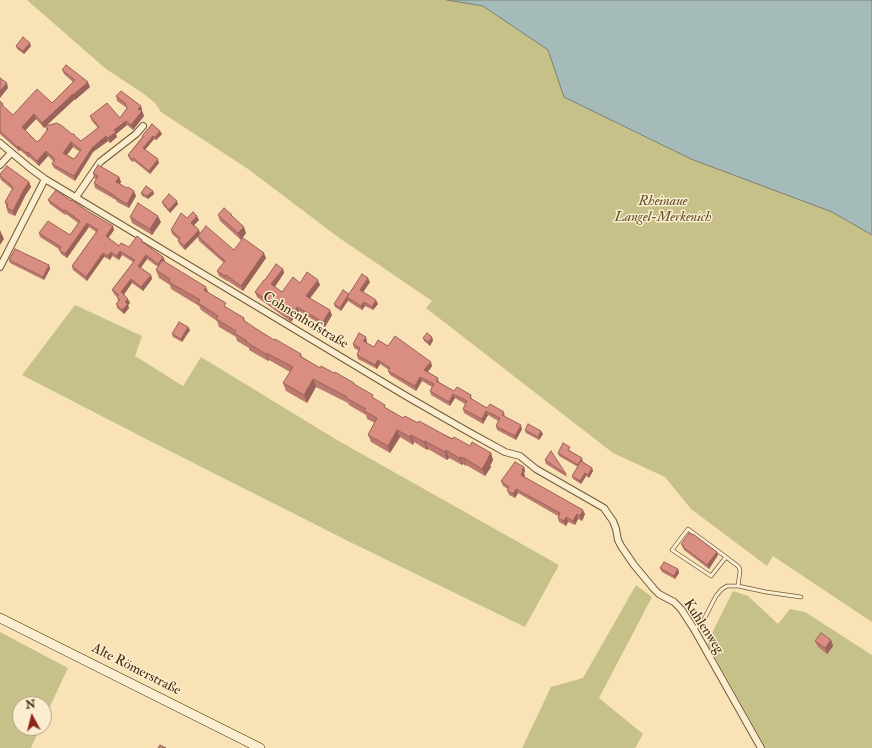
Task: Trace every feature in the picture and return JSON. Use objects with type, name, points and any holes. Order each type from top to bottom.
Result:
[{"type":"street","points":[[76,197],[100,162],[136,134],[143,126]]},
{"type":"street","name":"Cohnenhofstraße","points":[[0,143],[45,179],[401,394],[505,452],[520,456],[536,469],[604,508]]},
{"type":"street","points":[[0,165],[11,152]]},
{"type":"street","points":[[0,267],[45,179]]},
{"type":"street","name":"Kuhlenweg","points":[[604,508],[613,521],[621,546],[634,565],[654,590],[674,602],[681,609],[694,629],[761,748]]},
{"type":"street","name":"Alte Römerstraße","points":[[0,618],[260,748]]},
{"type":"lane","points":[[726,557],[711,576],[672,550],[688,529],[726,557],[739,567],[740,571],[738,586]]},
{"type":"lane","points":[[694,629],[701,624],[716,596],[722,589],[731,585],[801,597]]},
{"type":"green space","name":"Rheinaue Langel-Merkenich","points":[[27,0],[866,0],[872,4],[872,622],[773,556],[767,566],[691,509],[665,477],[613,453],[426,308],[432,301],[338,237],[248,169],[161,112],[155,103],[106,69]]},
{"type":"green space","points":[[75,305],[142,336],[135,356],[183,386],[201,357],[337,440],[559,565],[525,627],[352,543],[22,375]]},
{"type":"green space","points":[[636,585],[652,597],[599,698],[643,734],[635,748],[522,748],[551,687],[583,678]]},
{"type":"green space","points":[[733,591],[748,596],[778,624],[790,609],[805,612],[872,655],[872,748],[766,748],[707,643]]},
{"type":"green space","points":[[0,632],[68,668],[52,702],[52,696],[12,696],[12,736],[36,736],[31,748],[0,748]]},
{"type":"water","points":[[447,0],[872,0],[872,235],[832,212],[691,159],[564,97],[548,50],[483,6]]},
{"type":"building","points":[[23,37],[30,43],[23,51],[16,46]]},
{"type":"building","points":[[66,65],[88,82],[42,123],[34,114],[22,127],[37,142],[48,129],[45,126],[57,123],[74,134],[81,141],[99,127],[90,116],[107,103],[120,118],[127,108],[125,103],[116,96],[121,91],[141,106],[138,109],[142,111],[131,125],[126,121],[114,130],[116,132],[108,138],[106,136],[92,148],[74,176],[52,164],[55,159],[46,151],[37,161],[28,152],[27,153],[18,146],[17,147],[0,131],[0,101],[3,104],[2,105],[13,115],[37,89],[52,103],[75,80],[62,70]],"holes":[[[71,142],[81,150],[74,159],[63,153]]]},
{"type":"building","points":[[0,78],[7,83],[0,91]]},
{"type":"building","points":[[152,124],[160,131],[155,137],[153,136],[143,148],[158,159],[149,171],[128,155]]},
{"type":"building","points":[[98,165],[119,177],[116,182],[134,191],[127,204],[94,183],[98,176],[93,173]]},
{"type":"building","points":[[7,166],[29,182],[13,211],[7,208],[8,204],[5,202],[13,188],[0,176]]},
{"type":"building","points":[[146,186],[153,191],[147,196],[141,193]]},
{"type":"building","points":[[56,190],[71,201],[72,200],[113,226],[106,236],[119,246],[121,243],[129,247],[137,236],[142,240],[141,241],[163,257],[158,264],[146,255],[138,266],[151,275],[141,287],[131,279],[121,292],[128,299],[125,302],[128,304],[122,310],[116,304],[120,300],[117,297],[119,295],[112,290],[135,260],[120,251],[117,256],[111,252],[108,256],[103,253],[86,277],[72,266],[98,230],[87,223],[65,254],[59,250],[61,247],[39,233],[48,221],[70,235],[80,221],[48,200]]},
{"type":"building","points":[[169,194],[177,201],[169,210],[162,202]]},
{"type":"building","points":[[138,203],[158,216],[150,229],[130,217]]},
{"type":"building","points":[[224,208],[244,227],[238,233],[218,215]]},
{"type":"building","points":[[193,212],[197,216],[191,223],[199,230],[184,246],[178,241],[180,238],[171,230],[181,213],[187,218]]},
{"type":"building","points":[[206,226],[234,250],[243,238],[264,253],[241,286],[226,275],[225,276],[217,271],[225,261],[198,236]]},
{"type":"building","points":[[15,249],[49,265],[43,277],[9,260]]},
{"type":"building","points":[[162,260],[206,287],[204,290],[226,303],[224,306],[244,318],[243,320],[255,328],[301,354],[300,356],[320,368],[321,366],[334,373],[335,372],[354,383],[373,395],[372,397],[385,405],[384,407],[403,418],[405,416],[418,423],[419,421],[452,439],[454,437],[470,446],[472,442],[491,453],[482,469],[464,458],[459,458],[446,450],[445,452],[425,441],[424,442],[411,435],[410,437],[397,430],[388,446],[368,435],[377,418],[364,411],[366,409],[346,398],[347,397],[313,379],[304,395],[283,383],[293,367],[266,354],[246,342],[247,341],[234,333],[236,331],[216,319],[218,316],[198,303],[200,300],[169,282],[170,279],[156,270]]},
{"type":"building","points":[[276,264],[283,269],[271,284],[282,292],[293,277],[300,283],[307,272],[318,280],[306,296],[330,310],[323,322],[297,307],[290,317],[255,292]]},
{"type":"building","points":[[362,274],[368,278],[360,290],[376,300],[372,307],[364,302],[361,306],[347,297]]},
{"type":"building","points":[[343,290],[349,294],[340,308],[334,304]]},
{"type":"building","points":[[179,322],[188,327],[181,339],[172,334]]},
{"type":"building","points":[[359,333],[366,337],[363,341],[374,347],[378,340],[388,346],[395,336],[431,362],[424,370],[438,378],[436,381],[454,391],[457,387],[471,395],[470,398],[487,408],[490,404],[504,412],[502,415],[521,425],[515,436],[496,426],[500,418],[486,411],[482,419],[463,409],[467,401],[453,394],[449,402],[430,391],[434,384],[420,377],[415,386],[388,371],[390,368],[378,360],[375,365],[357,355],[360,348],[353,344]]},
{"type":"building","points":[[427,333],[432,337],[428,342],[423,338]]},
{"type":"building","points":[[528,424],[541,431],[538,437],[525,430]]},
{"type":"building","points":[[563,443],[570,447],[568,450],[582,458],[578,465],[558,453]]},
{"type":"building","points":[[551,451],[566,474],[545,460]]},
{"type":"building","points":[[581,461],[592,468],[588,475],[585,473],[580,481],[572,476]]},
{"type":"building","points":[[515,462],[524,467],[521,475],[583,510],[580,516],[577,514],[573,521],[566,517],[564,521],[558,518],[560,513],[516,489],[513,494],[507,490],[509,487],[501,481]]},
{"type":"building","points":[[689,533],[692,535],[693,534],[717,552],[707,565],[681,544]]},
{"type":"building","points":[[664,562],[678,569],[674,576],[660,568]]},
{"type":"building","points":[[821,633],[831,640],[825,648],[815,641]]},
{"type":"building","points":[[160,745],[166,748],[158,748]]}]
